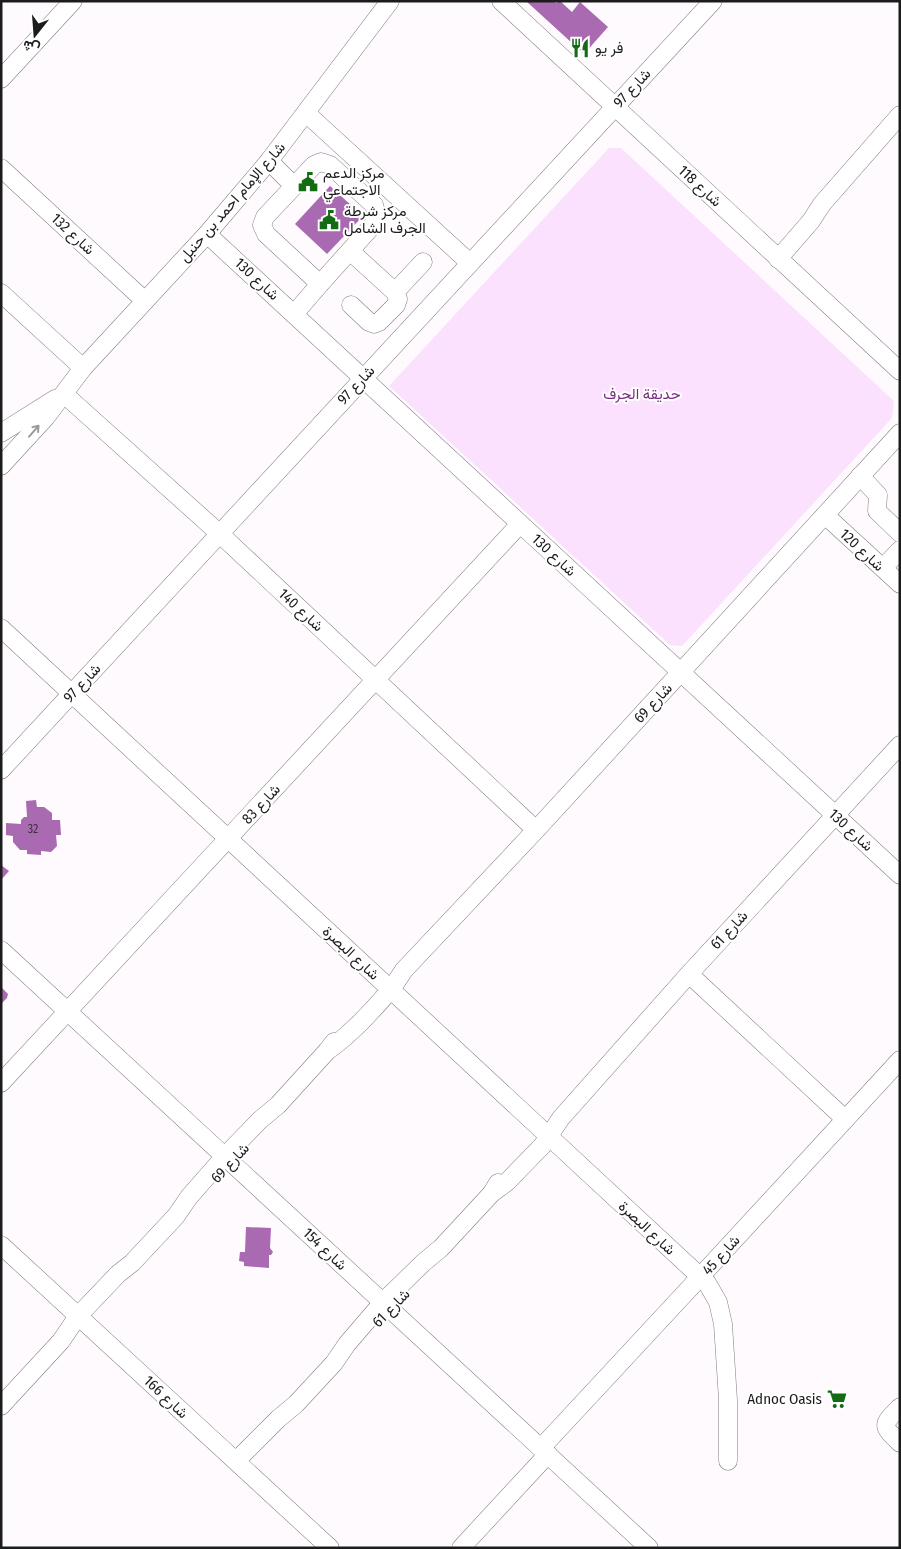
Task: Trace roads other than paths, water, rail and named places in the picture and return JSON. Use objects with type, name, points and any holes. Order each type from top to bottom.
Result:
[{"type":"street","points":[[1,79],[73,1]]},
{"type":"street","name":"شارع الإمام احمد بن حنبل","points":[[1,466],[46,417],[83,368],[207,234],[270,161],[390,1]]},
{"type":"street","name":"شارع 118","points":[[501,1],[900,371]]},
{"type":"street","name":"شارع 97","points":[[1,770],[713,1]]},
{"type":"street","points":[[306,113],[470,262]]},
{"type":"street","points":[[774,255],[811,221],[822,204],[900,115]]},
{"type":"street","points":[[270,161],[294,186]]},
{"type":"street","points":[[294,314],[376,220],[377,215],[374,205],[326,162],[317,163],[263,221],[263,230],[266,234],[320,284]]},
{"type":"street","name":"شارع 132","points":[[1,168],[145,300]]},
{"type":"street","name":"شارع 130","points":[[207,234],[900,875]]},
{"type":"street","points":[[350,251],[395,292],[398,299],[396,305],[377,323],[369,322],[351,305]]},
{"type":"street","points":[[395,292],[423,262]]},
{"type":"street","points":[[1,293],[83,368]]},
{"type":"street","name":"شارع الإمام احمد بن حنبل","points":[[1,433],[64,394]]},
{"type":"street","name":"شارع 140","points":[[64,394],[220,534],[536,830]]},
{"type":"street","name":"شارع 69","points":[[1,1406],[123,1278],[132,1263],[176,1216],[191,1205],[228,1159],[268,1121],[278,1105],[328,1050],[344,1038],[387,987],[536,830],[900,433]]},
{"type":"street","points":[[860,476],[878,495],[877,512],[900,533]]},
{"type":"street","name":"شارع 120","points":[[825,515],[900,584]]},
{"type":"street","name":"شارع 83","points":[[1,1083],[520,524]]},
{"type":"street","points":[[883,568],[900,550]]},
{"type":"street","name":"شارع البصرة","points":[[1,628],[707,1283],[718,1302],[724,1324],[728,1400],[728,1461]]},
{"type":"street","name":"شارع 61","points":[[239,1464],[286,1420],[296,1404],[334,1363],[349,1351],[387,1306],[432,1264],[442,1248],[492,1193],[507,1182],[546,1134],[689,974],[900,745]]},
{"type":"street","name":"شارع 154","points":[[1,950],[649,1548]]},
{"type":"street","points":[[689,974],[845,1119]]},
{"type":"street","name":"شارع 45","points":[[461,1548],[700,1277],[900,1060]]},
{"type":"street","name":"شارع 166","points":[[1,1245],[330,1548]]},
{"type":"street","points":[[900,1407],[885,1424],[886,1430],[900,1443]]},
{"type":"place","name":"فر يو","points":[[580,48]]},
{"type":"place","name":"مركز الدعم الاجتماعي","points":[[308,182]]},
{"type":"place","name":"مركز شرطة الجرف الشامل","points":[[329,220]]},
{"type":"place","name":"Adnoc Oasis","points":[[837,1399]]},
{"type":"park label","name":"حديقة الجرف","points":[[642,394]]}]
